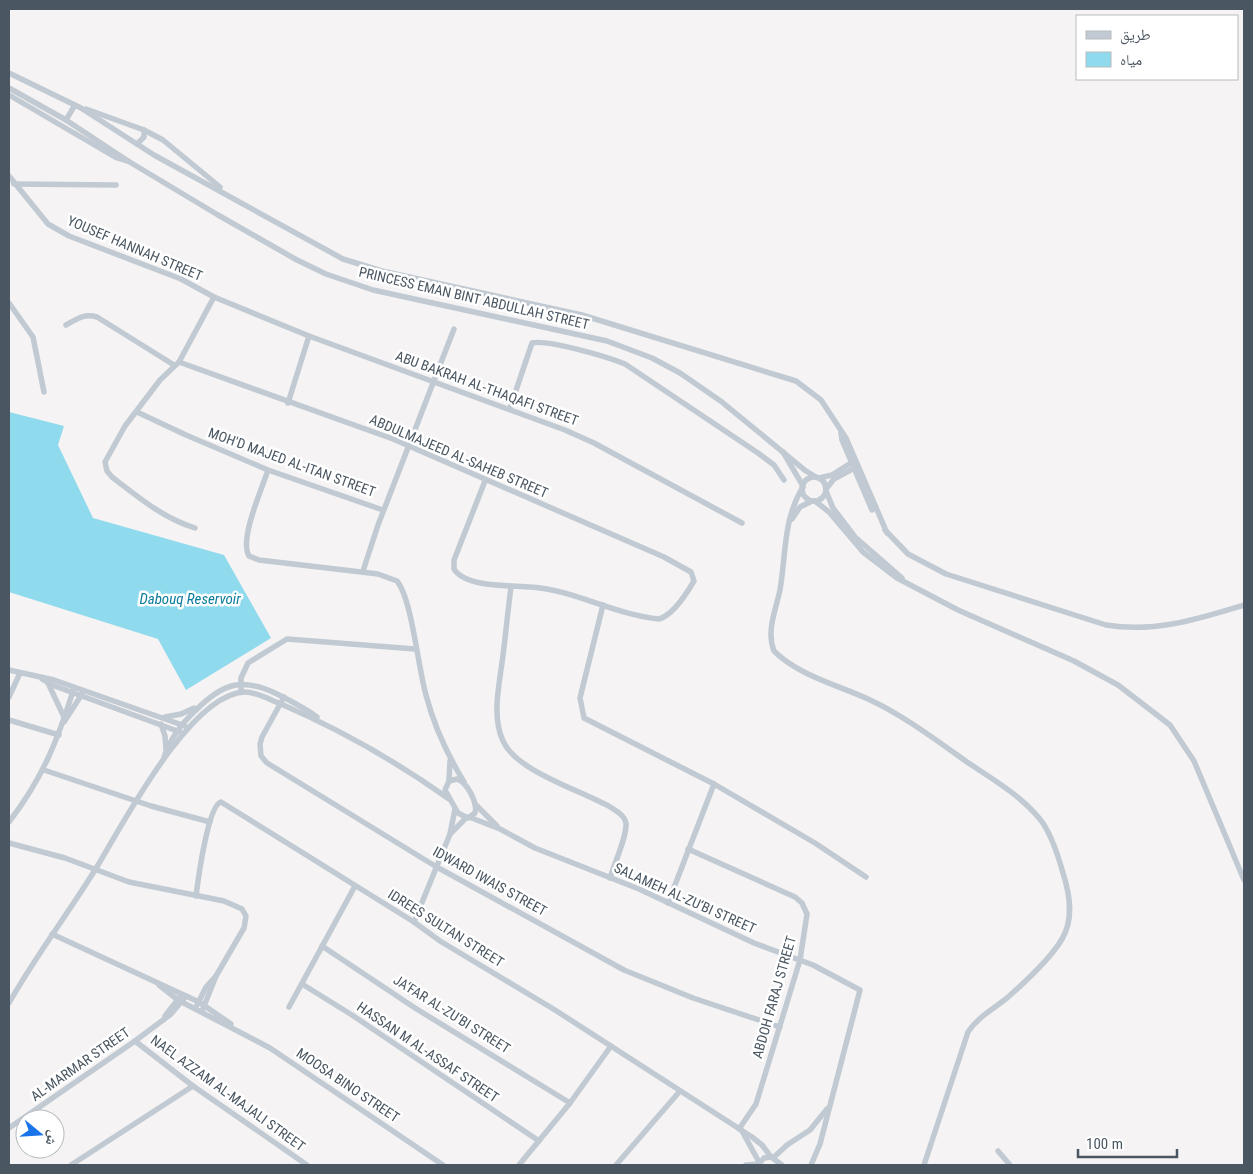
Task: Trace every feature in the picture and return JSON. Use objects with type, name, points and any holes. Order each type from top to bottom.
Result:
[{"type":"street","points":[[9,73],[74,105],[144,130],[163,140],[229,194]]},
{"type":"street","name":"PRINCESS EMAN BINT ABDULLAH STREET","points":[[9,88],[66,120],[128,161],[297,260],[342,280],[462,311],[607,341],[652,358],[680,373],[722,402],[818,478]]},
{"type":"street","name":"PRINCESS EMAN BINT ABDULLAH STREET","points":[[9,95],[115,157],[128,161]]},
{"type":"street","points":[[66,120],[74,105]]},
{"type":"street","points":[[81,108],[137,144],[229,194],[312,244],[356,264],[590,317],[796,381],[821,400],[841,433],[848,440],[855,464],[887,533],[908,554],[946,574],[1106,625],[1124,628],[1155,628],[1180,624],[1244,605]]},
{"type":"street","points":[[137,144],[144,137],[144,130]]},
{"type":"street","points":[[180,168],[181,162],[186,159]]},
{"type":"street","name":"YOUSEF HANNAH STREET","points":[[9,176],[42,218],[59,231],[181,279],[214,297]]},
{"type":"street","points":[[14,184],[116,185]]},
{"type":"street","points":[[195,528],[176,521],[156,510],[107,472],[105,466],[107,455],[137,412],[176,364],[214,297]]},
{"type":"street","name":"ABU BAKRAH AL-THAQAFI STREET","points":[[214,297],[309,336],[510,408],[588,440],[742,523]]},
{"type":"street","points":[[9,303],[32,337],[44,392]]},
{"type":"street","name":"ABDULMAJEED AL-SAHEB STREET","points":[[66,325],[81,316],[97,317],[176,364],[409,446],[640,546],[687,568],[694,577],[686,594],[663,617],[653,618],[603,605]]},
{"type":"street","points":[[363,571],[383,510],[454,329]]},
{"type":"street","points":[[288,402],[309,336]]},
{"type":"street","points":[[510,408],[532,343],[544,342],[625,364],[758,453],[774,465],[784,480]]},
{"type":"street","name":"MOH'D MAJED AL-ITAN STREET","points":[[137,412],[268,470],[383,510]]},
{"type":"street","name":"PRINCESS EMAN BINT ABDULLAH STREET","points":[[782,450],[803,487]]},
{"type":"street","points":[[855,464],[832,475],[809,478],[793,508],[786,535],[780,588],[772,628],[774,651],[791,665],[871,700],[900,717],[995,780],[1030,808],[1040,819],[1054,847],[1070,900],[1067,927],[1062,940],[1008,998],[975,1022],[968,1032],[924,1165]]},
{"type":"street","points":[[786,535],[797,510],[822,498],[834,479],[855,464]]},
{"type":"street","name":"SALAMEH AL-ZU‘BI STREET","points":[[268,470],[248,535],[246,548],[249,556],[259,560],[363,571],[388,576],[401,586],[407,601],[415,649],[429,708],[439,736],[475,804],[500,829]]},
{"type":"street","points":[[818,478],[824,483],[833,508],[855,538],[903,580]]},
{"type":"street","points":[[486,480],[460,544],[454,570],[467,579],[510,587],[532,586],[603,605],[580,698],[584,718],[714,784],[815,843],[866,877]]},
{"type":"street","points":[[803,487],[806,497],[829,512],[863,552],[895,577],[941,601],[1074,661],[1118,685],[1170,725],[1194,761],[1244,880]]},
{"type":"street","points":[[510,587],[498,700],[498,723],[503,741],[515,759],[534,772],[604,803],[623,815],[626,820],[625,832],[610,878]]},
{"type":"street","points":[[241,692],[242,673],[248,663],[287,639],[415,649]]},
{"type":"street","points":[[9,670],[42,678],[82,693],[182,724],[189,728]]},
{"type":"street","points":[[9,697],[20,673]]},
{"type":"street","points":[[42,678],[48,683],[73,690]]},
{"type":"street","points":[[48,683],[63,721]]},
{"type":"street","points":[[161,717],[181,714],[224,688],[240,683],[257,686],[284,697],[313,714],[329,727]]},
{"type":"street","points":[[9,822],[44,770],[73,690]]},
{"type":"street","points":[[9,1003],[162,762],[189,728],[216,702],[241,692],[252,693],[280,704],[329,727],[428,784],[449,799]]},
{"type":"street","points":[[63,721],[82,693]]},
{"type":"street","points":[[82,693],[184,734]]},
{"type":"street","name":"IDWARD IWAIS STREET","points":[[284,697],[260,744],[259,751],[263,759],[435,866],[624,970],[692,998],[780,1027]]},
{"type":"street","points":[[162,762],[166,751],[182,724],[202,703]]},
{"type":"street","points":[[9,720],[58,735]]},
{"type":"street","points":[[161,724],[165,736],[166,751]]},
{"type":"street","points":[[449,799],[445,790],[448,782],[450,759]]},
{"type":"street","points":[[44,770],[137,801],[210,822]]},
{"type":"street","points":[[428,784],[448,782],[457,778],[464,782]]},
{"type":"street","points":[[668,903],[714,784]]},
{"type":"street","name":"SALAMEH AL-ZU‘BI STREET","points":[[449,799],[460,815],[500,829],[535,848],[610,878],[754,943],[800,960],[852,983],[860,990],[828,1108]]},
{"type":"street","name":"IDREES SULTAN STREET","points":[[196,896],[210,822],[216,804],[225,803],[414,922],[440,941],[611,1046],[762,1145],[782,1165]]},
{"type":"street","points":[[450,834],[474,813],[475,804]]},
{"type":"street","points":[[414,922],[435,866],[450,834],[455,809]]},
{"type":"street","points":[[9,844],[52,854],[129,882],[232,903],[242,909],[246,916],[244,928],[200,1007]]},
{"type":"street","name":"ABDOH FARAJ STREET","points":[[688,849],[802,903],[807,914],[807,924],[800,960],[780,1027],[756,1104],[740,1130]]},
{"type":"street","points":[[289,1007],[355,886]]},
{"type":"street","name":"MOOSA BINO STREET","points":[[52,934],[159,985],[200,1007],[328,1086],[443,1165]]},
{"type":"street","name":"JA‘FAR AL-ZU‘BI STREET","points":[[322,946],[415,1008],[570,1103]]},
{"type":"street","name":"HASSAN M AL-ASSAF STREET","points":[[302,984],[539,1141]]},
{"type":"street","name":"AL-MARMAR STREET","points":[[9,1128],[135,1041],[182,998]]},
{"type":"street","name":"NAEL AZZAM AL-MAJALI STREET","points":[[135,1041],[193,1086],[307,1165]]},
{"type":"street","points":[[519,1165],[570,1103],[611,1046]]},
{"type":"street","points":[[70,1165],[193,1086]]},
{"type":"street","points":[[616,1165],[680,1091]]},
{"type":"street","points":[[746,1165],[759,1164],[764,1158],[772,1157],[810,1130],[828,1108]]},
{"type":"street","points":[[811,1165],[820,1144],[828,1108]]},
{"type":"street","name":"IDREES SULTAN STREET","points":[[740,1130],[759,1164]]},
{"type":"street","points":[[998,1151],[1010,1165]]},
{"type":"water","name":"Dabouq Reservoir","points":[[9,412],[64,426],[58,445],[93,518],[224,555],[271,638],[186,690],[158,639],[9,592]]}]
